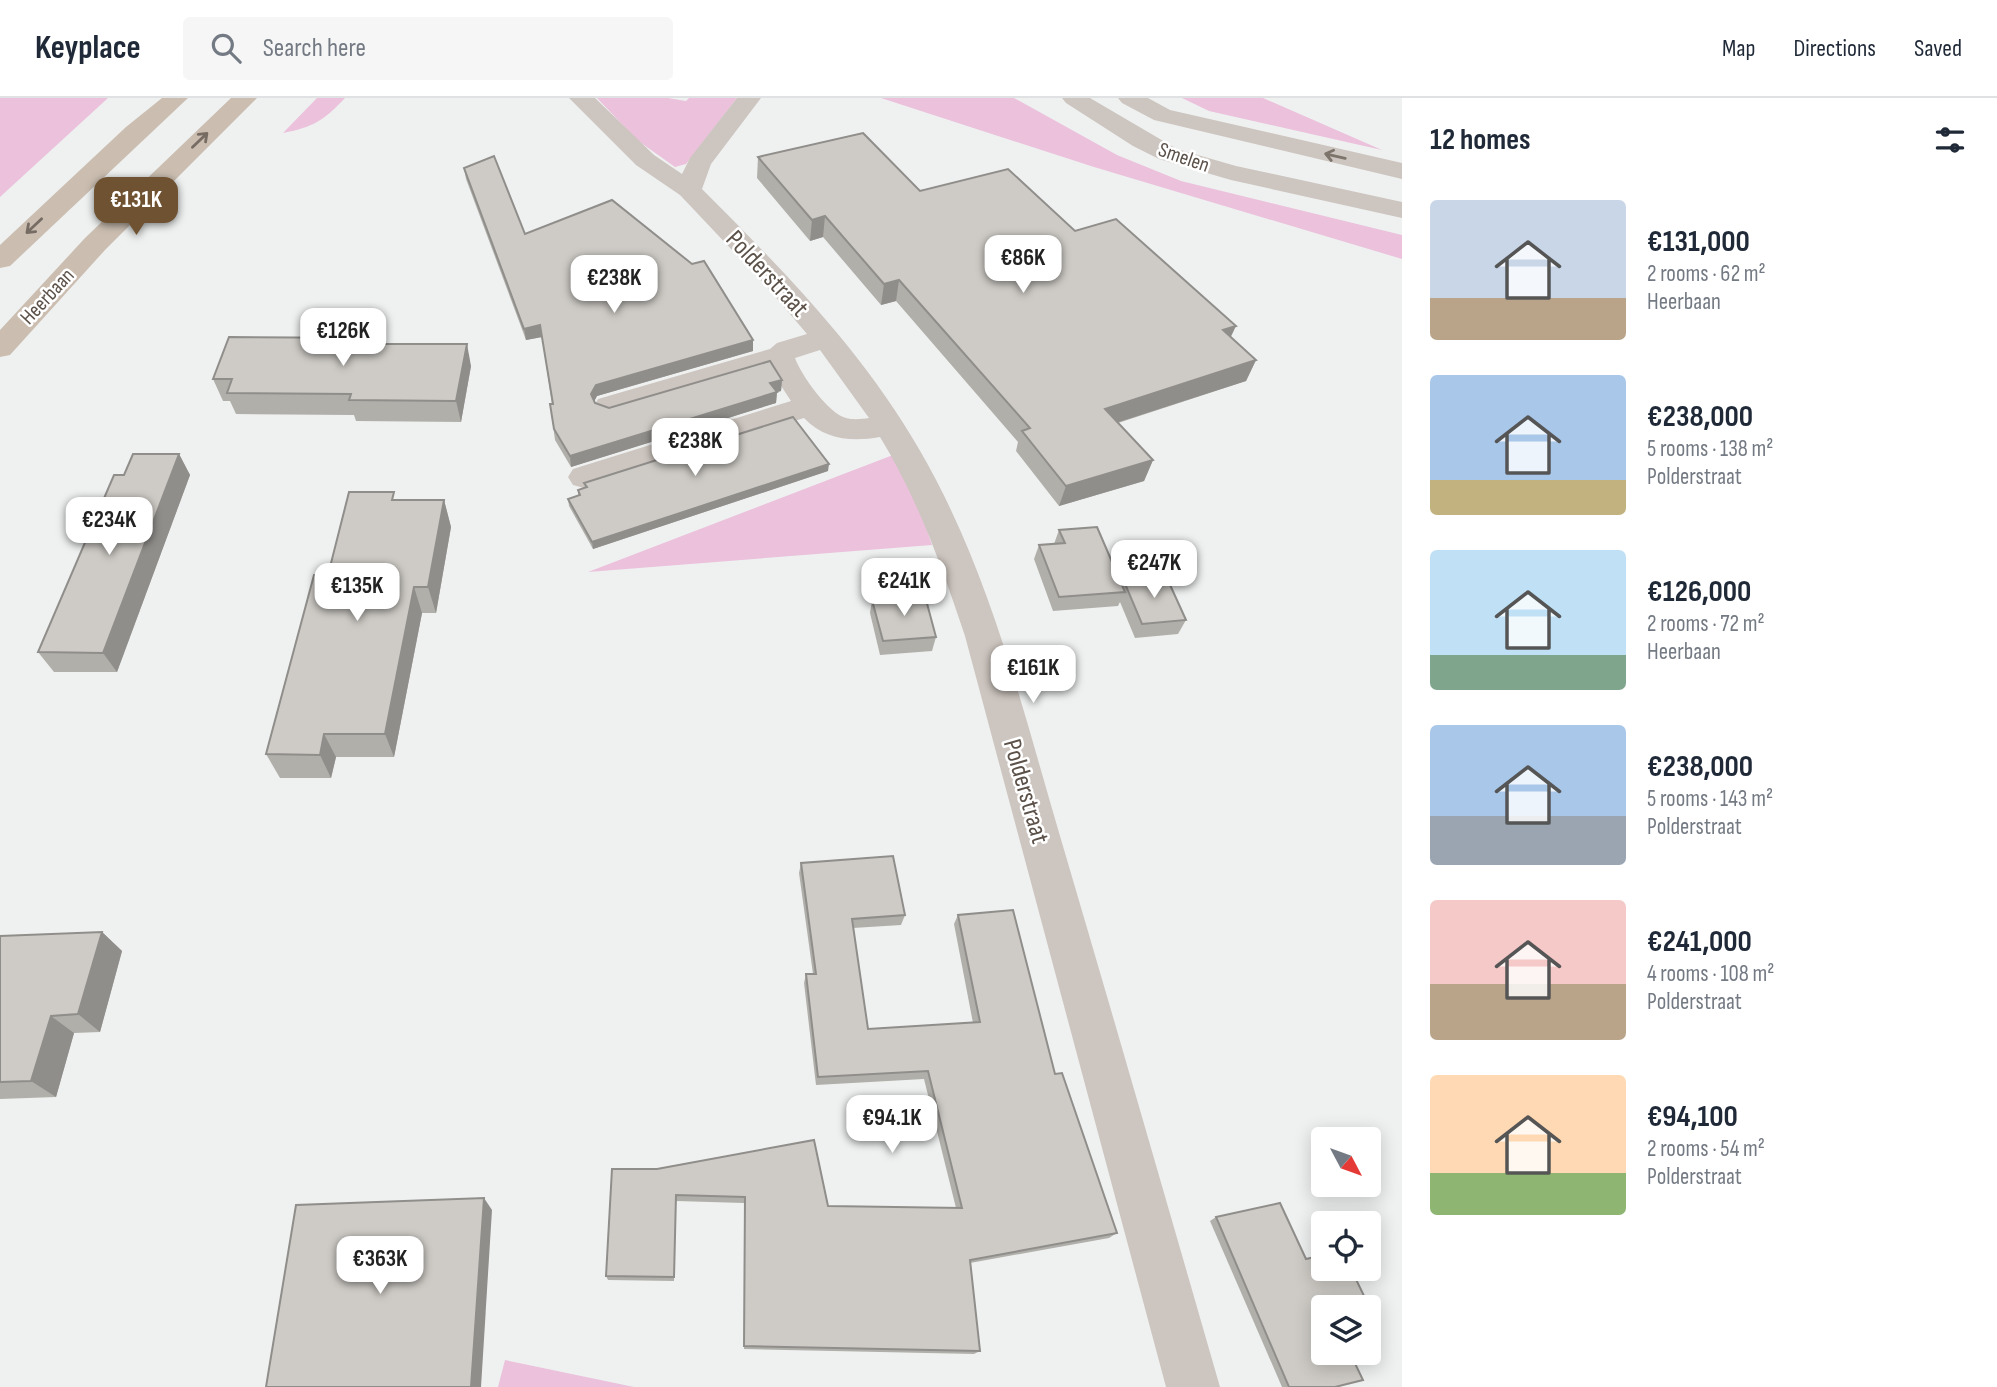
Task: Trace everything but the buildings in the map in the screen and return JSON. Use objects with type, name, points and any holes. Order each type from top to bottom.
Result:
[{"type":"main road","points":[[0,260],[115,151],[176,98]]},
{"type":"main road","name":"Heerbaan","points":[[0,348],[95,244],[245,98]]},
{"type":"street","name":"Polderstraat","points":[[581,98],[645,160],[689,190],[796,300],[827,338],[889,425],[930,498],[961,566],[984,637],[1193,1387]]},
{"type":"street","points":[[689,190],[699,163],[748,98]]},
{"type":"street","name":"Smelen","points":[[1074,98],[1142,141],[1168,154],[1231,172],[1402,210]]},
{"type":"street","name":"Smelen","points":[[1098,98],[1122,114],[1151,128],[1201,144],[1402,190]]},
{"type":"street","name":"Smelen","points":[[1130,98],[1162,115],[1201,144],[1248,166],[1304,187]]},
{"type":"street","name":"Smelen","points":[[1162,115],[1402,171]]},
{"type":"street","points":[[609,406],[780,356],[787,350],[827,338]]},
{"type":"street","points":[[780,356],[783,366],[821,419],[842,429],[864,431],[889,425]]},
{"type":"street","points":[[584,477],[811,405]]},
{"type":"shaded area","points":[[0,98],[108,98],[0,197]]},
{"type":"shaded area","points":[[317,98],[345,98],[318,122],[283,133]]},
{"type":"shaded area","points":[[597,98],[668,98],[686,101],[689,98],[737,98],[686,164],[675,167],[637,140]]},
{"type":"shaded area","points":[[881,98],[1014,98],[1117,155],[1181,181],[1402,235],[1402,259],[1094,167]]},
{"type":"shaded area","points":[[1182,98],[1263,98],[1382,150],[1209,111]]},
{"type":"shaded area","points":[[893,455],[914,492],[932,545],[588,572]]},
{"type":"shaded area","points":[[505,1360],[634,1387],[498,1387]]}]
